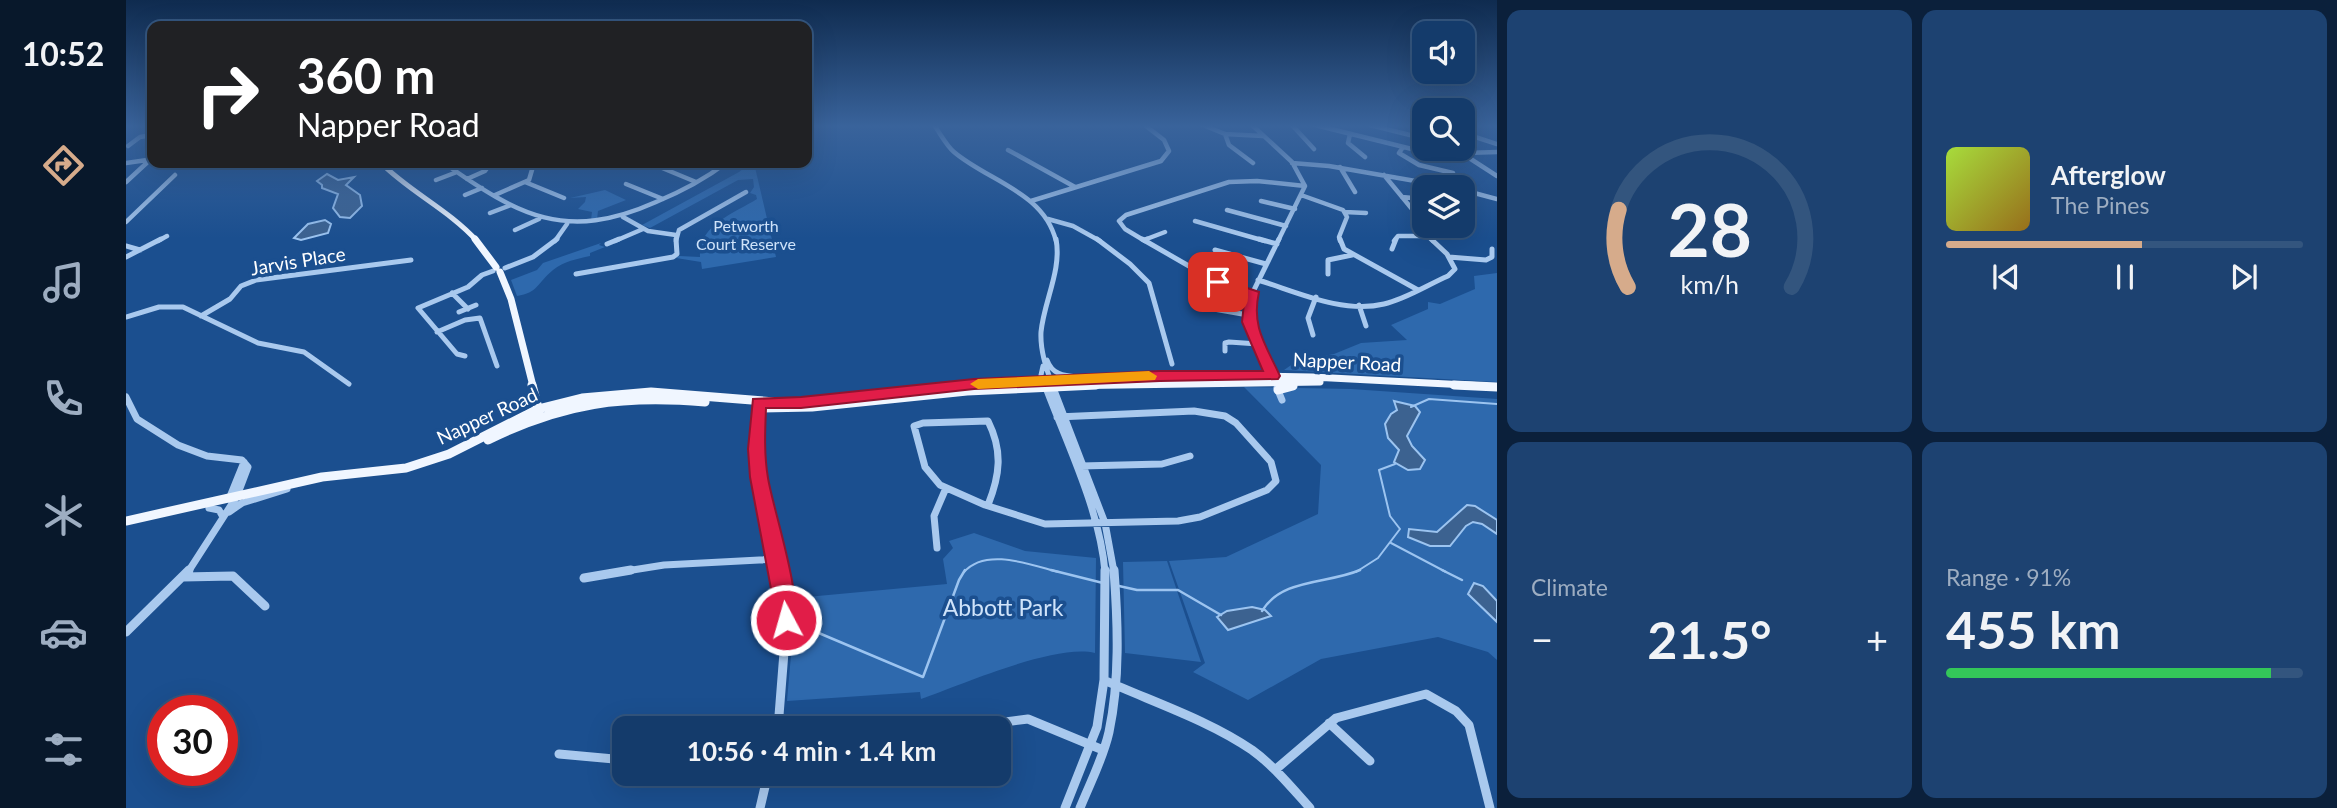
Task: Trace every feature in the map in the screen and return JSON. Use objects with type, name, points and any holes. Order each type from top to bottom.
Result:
[{"type":"main road","points":[[385,168],[398,183],[464,226],[479,241],[499,270],[511,299],[539,412]]},
{"type":"main road","name":"Napper Road","points":[[126,524],[322,477],[394,470],[424,463],[539,412],[642,398],[790,409],[1092,379],[1497,387]]},
{"type":"main road","name":"Napper Road","points":[[1048,385],[1317,382],[1497,393]]},
{"type":"main road","name":"Napper Road","points":[[126,524],[209,508],[232,499],[320,481],[381,476],[420,469],[459,455],[539,412]]},
{"type":"street","points":[[126,182],[146,163]]},
{"type":"street","points":[[971,163],[1031,201],[1048,219],[1055,232],[1058,255],[1041,333],[1044,364],[1041,376],[1048,385],[1105,523],[1113,551],[1115,576],[1109,594],[1104,680],[1092,745],[1065,808]]},
{"type":"street","points":[[1031,163],[1076,187]]},
{"type":"street","points":[[1031,201],[1155,163]]},
{"type":"street","points":[[1292,163],[1339,167],[1412,180]]},
{"type":"street","points":[[1292,163],[1305,186]]},
{"type":"street","points":[[1414,163],[1453,173]]},
{"type":"street","points":[[1476,163],[1497,176]]},
{"type":"street","points":[[1339,167],[1355,192]]},
{"type":"street","points":[[451,168],[511,205],[540,219],[566,224],[597,223],[623,217],[696,182],[718,168]]},
{"type":"street","points":[[467,179],[485,172],[488,168]]},
{"type":"street","points":[[495,195],[525,182],[533,175],[534,168]]},
{"type":"street","points":[[655,168],[696,182]]},
{"type":"street","points":[[436,180],[457,172]]},
{"type":"street","points":[[126,222],[175,174]]},
{"type":"street","points":[[1384,175],[1412,211]]},
{"type":"street","points":[[1252,292],[1208,277],[1120,225],[1121,218],[1229,182],[1257,181],[1305,186]]},
{"type":"street","points":[[525,182],[564,198]]},
{"type":"street","points":[[626,184],[663,199]]},
{"type":"street","points":[[1282,400],[1248,315],[1252,292],[1305,186]]},
{"type":"street","points":[[465,195],[483,188]]},
{"type":"street","points":[[576,274],[673,257],[677,254],[676,236],[685,225],[746,191]]},
{"type":"street","points":[[1475,193],[1497,199]]},
{"type":"street","points":[[1301,195],[1332,204],[1345,212],[1366,213]]},
{"type":"street","points":[[1402,197],[1412,198]]},
{"type":"street","points":[[1261,201],[1295,209]]},
{"type":"street","points":[[490,214],[511,205]]},
{"type":"street","points":[[1227,210],[1286,226]]},
{"type":"street","points":[[1345,212],[1347,219],[1339,237],[1344,249],[1418,290]]},
{"type":"street","points":[[623,217],[655,234],[676,236]]},
{"type":"street","points":[[515,230],[540,219]]},
{"type":"street","points":[[1048,219],[1065,222],[1119,255],[1142,273],[1150,283],[1172,364]]},
{"type":"street","points":[[1195,221],[1277,244]]},
{"type":"street","points":[[465,356],[457,354],[418,308],[545,250],[561,235],[566,224]]},
{"type":"street","points":[[607,244],[643,229]]},
{"type":"street","points":[[1144,240],[1165,232]]},
{"type":"street","points":[[126,257],[167,236]]},
{"type":"street","points":[[1392,249],[1392,243],[1398,236],[1412,236]]},
{"type":"street","points":[[1258,281],[1316,297],[1359,305],[1384,304],[1448,276],[1455,269],[1449,257],[1430,238]]},
{"type":"street","points":[[126,246],[140,250]]},
{"type":"street","points":[[1449,257],[1486,260],[1492,257],[1492,249]]},
{"type":"street","points":[[1215,250],[1266,264]]},
{"type":"street","points":[[1328,274],[1328,260],[1352,255]]},
{"type":"street","name":"Jarvis Place","points":[[201,316],[230,299],[242,286],[256,280],[411,260]]},
{"type":"street","points":[[452,293],[468,309]]},
{"type":"street","points":[[1313,335],[1307,325],[1316,297]]},
{"type":"street","points":[[126,317],[171,305],[183,307],[258,343],[304,352],[349,384]]},
{"type":"street","points":[[459,312],[476,305]]},
{"type":"street","points":[[1359,305],[1366,326]]},
{"type":"street","points":[[1208,308],[1248,315]]},
{"type":"street","points":[[436,332],[465,320],[480,318],[497,366]]},
{"type":"street","points":[[1225,351],[1225,343],[1229,342],[1258,344]]},
{"type":"street","points":[[1042,353],[1049,366],[1059,374],[1092,379]]},
{"type":"street","points":[[126,397],[137,419],[178,445],[207,456],[234,458],[244,462],[223,519],[183,577],[126,632]]},
{"type":"street","points":[[758,405],[756,449],[759,477],[777,559],[786,627],[779,716]]},
{"type":"street","points":[[988,505],[1000,478],[1001,466],[989,421],[923,423],[914,426],[931,478],[946,488],[988,505],[1045,524],[1178,521],[1200,517],[1267,490],[1276,481],[1271,462],[1236,423],[1225,416],[1194,411],[1061,417]]},
{"type":"street","points":[[1080,466],[1162,464],[1190,456]]},
{"type":"street","points":[[1080,466],[1103,550],[1115,685],[1109,732],[1080,808]]},
{"type":"street","points":[[937,548],[932,528],[932,513],[946,488]]},
{"type":"street","points":[[223,519],[242,503],[287,489]]},
{"type":"street","points":[[209,508],[219,510],[223,519]]},
{"type":"street","points":[[584,579],[664,565],[777,559]]},
{"type":"street","points":[[183,577],[188,579],[232,576],[240,580],[245,590],[265,606]]},
{"type":"street","points":[[1104,680],[1232,737],[1255,752],[1275,770],[1310,808]]},
{"type":"street","points":[[1275,770],[1329,723],[1343,715],[1426,694],[1439,700],[1469,724],[1490,808]]},
{"type":"street","points":[[1011,721],[1028,719],[1103,750]]},
{"type":"street","points":[[1329,723],[1370,761]]},
{"type":"street","points":[[559,754],[612,760]]},
{"type":"street","points":[[760,808],[765,786]]},
{"type":"green space","name":"Petworth Court Reserve","points":[[744,168],[755,168],[776,257],[702,269],[701,262],[676,258],[700,257],[701,246],[711,229],[757,199],[756,195],[750,193],[754,187],[753,179],[738,180],[650,228],[642,225]]},
{"type":"green space","points":[[605,190],[626,200],[598,211],[597,219],[591,220],[592,212],[578,209],[586,197],[570,198]]},
{"type":"green space","points":[[601,243],[599,245],[605,247],[590,253],[590,256],[562,264],[533,290],[517,296],[511,280],[537,270],[543,263]]},
{"type":"green space","points":[[1497,273],[1497,382],[1284,370],[1297,361],[1334,354],[1361,343],[1407,340],[1391,325],[1428,309],[1428,302],[1440,304],[1475,289],[1474,276]]},
{"type":"green space","points":[[1244,387],[1351,389],[1497,399],[1497,660],[1488,652],[1438,637],[1321,659],[1248,700],[1193,672],[1205,663],[1169,561],[1226,557],[1318,514],[1321,465]]},
{"type":"green space","name":"Abbott Park","points":[[974,533],[1025,551],[1096,558],[1095,653],[1057,654],[1033,659],[921,699],[920,692],[787,701],[796,598],[947,584],[943,559],[953,548],[949,541]]},
{"type":"green space","points":[[1167,561],[1201,662],[1125,653],[1123,562]]},
{"type":"shaded area","points":[[327,174],[338,180],[354,177],[346,185],[360,195],[362,206],[350,218],[340,217],[333,208],[338,194],[322,188],[317,181]]},
{"type":"shaded area","points":[[325,220],[331,224],[328,233],[301,240],[294,238],[308,224]]},
{"type":"shaded area","points":[[1394,401],[1415,406],[1420,412],[1407,436],[1425,460],[1420,469],[1408,470],[1394,462],[1399,450],[1388,438],[1385,424],[1397,410]]},
{"type":"shaded area","points":[[1467,505],[1475,506],[1497,520],[1497,534],[1482,524],[1473,522],[1466,526],[1450,546],[1430,546],[1408,537],[1409,529],[1437,532]]},
{"type":"shaded area","points":[[1474,583],[1483,586],[1497,601],[1497,622],[1468,594]]},
{"type":"shaded area","points":[[1252,607],[1265,610],[1271,616],[1228,630],[1217,617],[1227,611]]},
{"type":"waterway","points":[[1411,407],[1429,399],[1497,404]]},
{"type":"waterway","points":[[1358,571],[1378,558],[1400,529],[1390,516],[1379,470],[1395,464]]},
{"type":"waterway","points":[[1391,543],[1446,572]]},
{"type":"waterway","points":[[964,572],[984,560],[996,559],[1022,562],[1059,572]]},
{"type":"waterway","points":[[814,631],[923,677],[965,570]]},
{"type":"waterway","points":[[1051,570],[1059,572]]},
{"type":"waterway","points":[[1442,570],[1446,572]]},
{"type":"waterway","points":[[1262,611],[1271,600],[1293,587],[1358,571]]},
{"type":"waterway","points":[[1059,572],[1103,583]]},
{"type":"waterway","points":[[1446,572],[1462,580]]},
{"type":"waterway","points":[[1119,586],[1137,590],[1178,590],[1221,615]]},
{"type":"slow traffic","points":[[978,384],[1149,376]]},
{"type":"route","points":[[786,620],[782,584],[759,477],[756,449],[759,403],[801,402],[974,384],[1160,376],[1273,376],[1249,322],[1248,310],[1252,292],[1218,282]]}]
